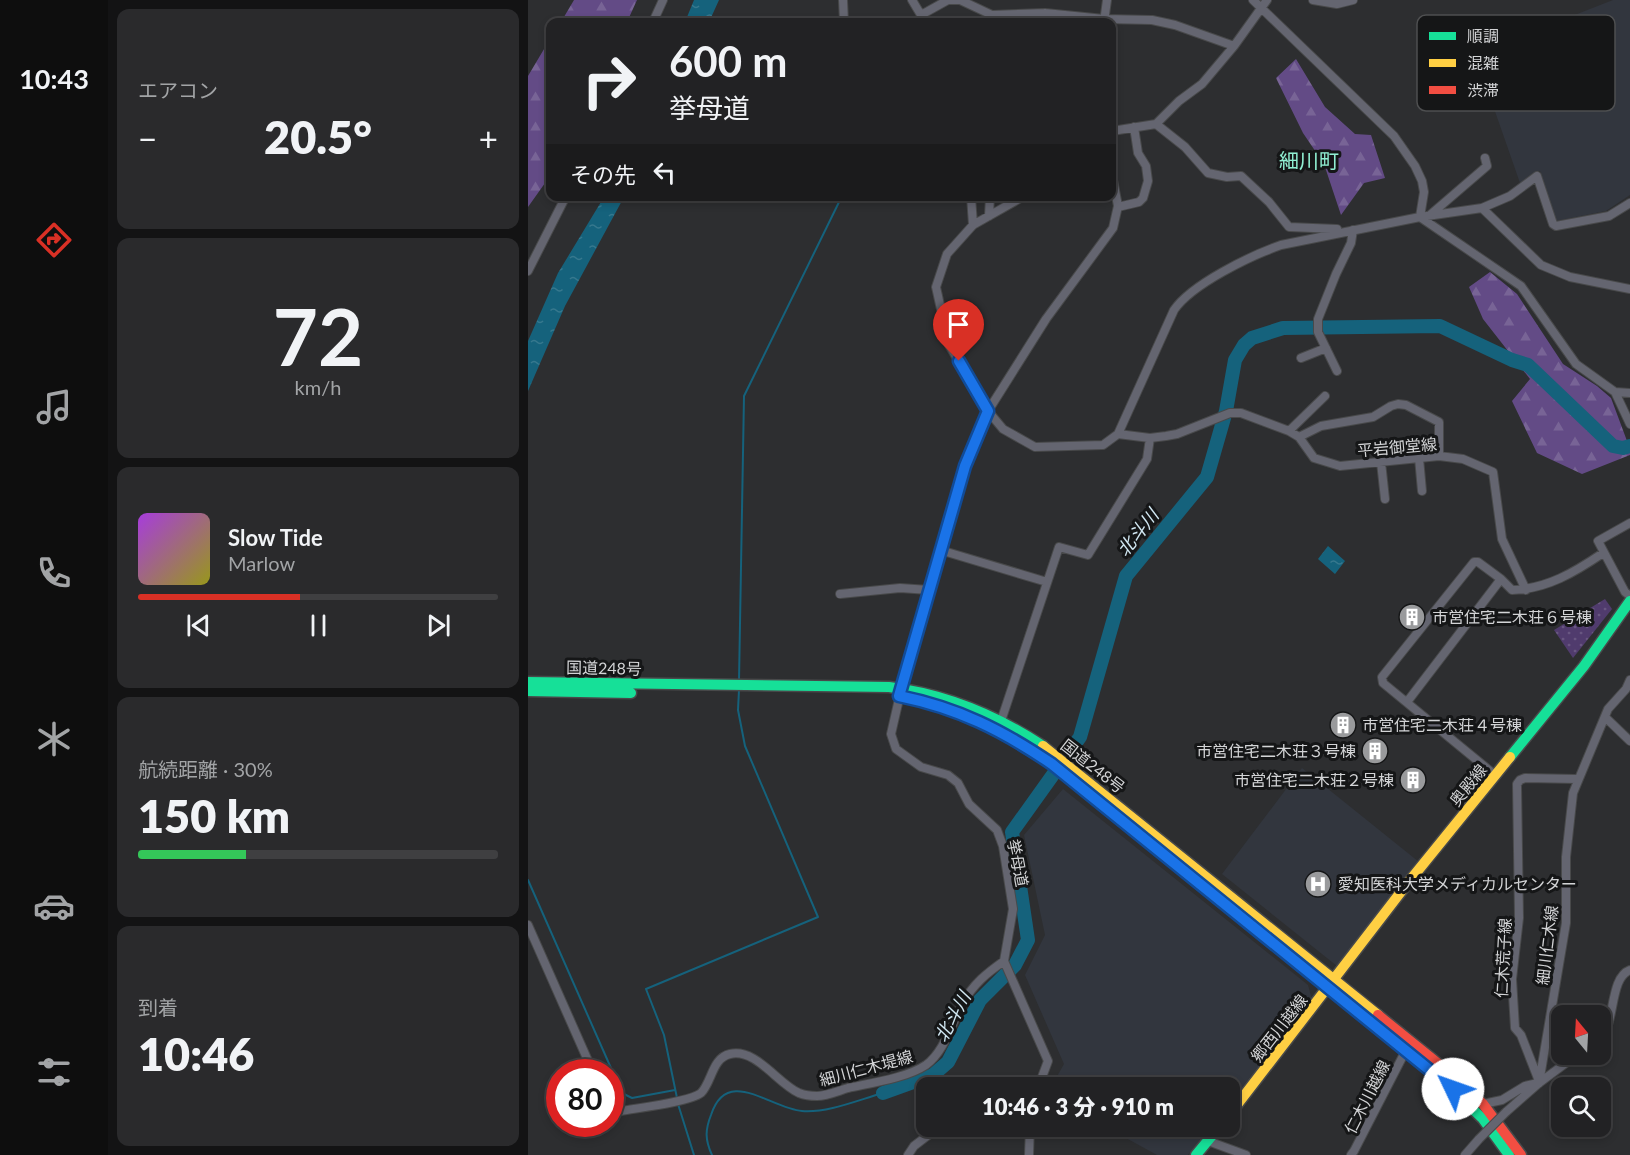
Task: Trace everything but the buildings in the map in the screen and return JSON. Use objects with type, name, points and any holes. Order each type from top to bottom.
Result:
[{"type":"main road","name":"奥殿線","points":[[1332,984],[1630,601]]},
{"type":"main road","name":"国道248号","points":[[528,682],[929,693],[984,711],[1067,769],[1332,984],[1446,1070],[1483,1104],[1521,1155]]},
{"type":"main road","name":"国道248号","points":[[528,691],[900,692],[974,718],[1055,760]]},
{"type":"main road","name":"国道248号","points":[[1332,984],[1440,1078],[1483,1119],[1509,1155]]},
{"type":"main road","name":"郷西川越線","points":[[1240,1101],[1332,984]]},
{"type":"main road","points":[[1196,1155],[1211,1137]]},
{"type":"street","points":[[655,18],[663,0]]},
{"type":"street","points":[[843,0],[844,18]]},
{"type":"street","points":[[912,0],[920,18]]},
{"type":"street","points":[[921,18],[948,0],[960,0],[992,15],[1045,13],[1082,18]]},
{"type":"street","points":[[1104,18],[1107,0]]},
{"type":"street","points":[[1253,0],[1394,136],[1415,166],[1422,181],[1424,217]]},
{"type":"street","points":[[1116,129],[1156,124],[1179,101],[1202,84],[1234,46],[1267,0]]},
{"type":"street","points":[[1313,0],[1329,4],[1353,0]]},
{"type":"street","points":[[1044,18],[1045,13]]},
{"type":"street","points":[[1116,21],[1152,20],[1175,25],[1234,46]]},
{"type":"street","points":[[1156,124],[1185,147],[1208,173],[1227,177],[1241,176],[1269,202],[1289,227],[1353,229]]},
{"type":"street","points":[[1116,196],[1118,207],[1139,202],[1143,198],[1148,181],[1146,166],[1138,153],[1134,127]]},
{"type":"street","points":[[1424,217],[1487,166],[1485,158]]},
{"type":"street","points":[[1015,201],[973,225],[946,254],[936,287],[949,345],[988,411],[1003,429],[1035,447],[1103,445],[1118,434],[1174,310],[1187,294],[1265,250],[1353,229],[1482,208],[1510,196],[1537,176],[1553,224],[1556,226],[1609,216],[1630,202]]},
{"type":"street","points":[[528,270],[563,201]]},
{"type":"street","points":[[971,201],[973,225]]},
{"type":"street","points":[[989,216],[990,201]]},
{"type":"street","name":"挙母道","points":[[1004,961],[1013,909],[1003,846],[997,830],[969,804],[958,783],[948,775],[921,767],[896,749],[891,734],[900,692],[965,466],[988,411],[1046,319],[1109,235],[1116,221],[1118,207]]},
{"type":"street","points":[[1482,208],[1541,265],[1570,277],[1630,289]]},
{"type":"street","points":[[1424,217],[1521,286],[1576,364],[1614,392],[1630,424]]},
{"type":"street","points":[[1337,371],[1318,332],[1318,319],[1351,243],[1353,229]]},
{"type":"street","points":[[1302,358],[1326,348]]},
{"type":"street","points":[[1614,392],[1630,393]]},
{"type":"street","points":[[1289,431],[1325,396]]},
{"type":"street","points":[[1299,437],[1321,426],[1373,417],[1391,406],[1406,405],[1439,422],[1439,456]]},
{"type":"street","name":"平岩御堂線","points":[[1150,438],[1177,434],[1230,413],[1241,413],[1289,431],[1299,437],[1314,458],[1331,465],[1439,456],[1463,459],[1493,472],[1502,539],[1526,590]]},
{"type":"street","points":[[1001,721],[1059,548],[1088,555],[1147,459],[1150,438],[1118,434]]},
{"type":"street","points":[[1419,458],[1422,491]]},
{"type":"street","points":[[1381,462],[1385,499]]},
{"type":"street","points":[[1630,523],[1598,541],[1625,592],[1630,596]]},
{"type":"street","points":[[940,550],[1047,582]]},
{"type":"street","points":[[1495,775],[1383,683],[1383,677],[1474,562],[1478,562],[1512,590],[1526,590],[1550,583],[1577,571],[1603,553]]},
{"type":"street","points":[[1407,702],[1501,579]]},
{"type":"street","points":[[840,594],[900,588],[929,590]]},
{"type":"street","name":"細川仁木線","points":[[1539,1083],[1566,923],[1566,857],[1573,793],[1608,709],[1626,689],[1630,680]]},
{"type":"street","points":[[1605,717],[1630,741]]},
{"type":"street","name":"仁木荒子線","points":[[1539,1083],[1521,1035],[1515,1028],[1512,979],[1519,918],[1517,784],[1525,778],[1577,779]]},
{"type":"street","points":[[528,925],[587,1059]]},
{"type":"street","points":[[1004,961],[1048,1061],[1042,1077]]},
{"type":"street","name":"細川仁木堤線","points":[[624,1110],[689,1098],[701,1093],[718,1061],[729,1054],[744,1054],[801,1094],[818,1096],[905,1074],[926,1065],[939,1051],[974,986],[986,973],[1004,961]]},
{"type":"street","points":[[1611,1014],[1618,982],[1626,971],[1630,970]]},
{"type":"street","name":"仁木川越線","points":[[1350,1155],[1406,1050]]},
{"type":"street","points":[[1465,1155],[1506,1112],[1563,1065]]},
{"type":"street","points":[[1483,1104],[1502,1100],[1525,1086],[1539,1083]]},
{"type":"street","points":[[908,1155],[914,1146],[926,1137]]},
{"type":"street","points":[[1029,1155],[1030,1137]]},
{"type":"street","points":[[1208,1141],[1246,1155]]},
{"type":"shaded area","points":[[1613,0],[1630,0],[1630,195],[1606,211],[1556,221],[1540,171],[1520,183],[1495,111],[1615,111],[1615,15],[1575,15]]},
{"type":"shaded area","points":[[1605,599],[1612,609],[1573,658],[1554,630]]},
{"type":"shaded area","points":[[1302,768],[1419,862],[1337,966],[1222,874]]},
{"type":"shaded area","points":[[1063,789],[1308,985],[1312,1000],[1240,1090],[1240,1077],[1057,1077],[1064,1064],[1025,975],[1045,935],[1024,835]]},
{"type":"shaded area","points":[[1124,1137],[1203,1137],[1188,1155],[1157,1155]]},
{"type":"green space","points":[[574,0],[637,0],[629,18],[563,18]]},
{"type":"green space","points":[[546,46],[546,182],[528,207],[528,76]]},
{"type":"green space","points":[[1296,59],[1325,107],[1355,134],[1371,135],[1385,178],[1364,183],[1341,215],[1324,164],[1303,133],[1276,78]]},
{"type":"green space","points":[[1490,272],[1517,294],[1563,364],[1611,398],[1630,449],[1630,455],[1582,474],[1537,453],[1512,401],[1530,379],[1483,319],[1469,287]]},
{"type":"water","points":[[694,0],[719,0],[711,18],[687,18]]},
{"type":"water","points":[[602,201],[622,201],[565,306],[528,391],[528,341],[558,273]]},
{"type":"water","points":[[1328,546],[1345,561],[1335,574],[1318,559]]},
{"type":"waterway","points":[[739,681],[744,396],[840,201]]},
{"type":"waterway","name":"北斗川","points":[[883,1093],[933,1075],[948,1062],[980,1000],[1015,965],[1028,940],[1012,832],[1080,737],[1126,576],[1207,477],[1226,411],[1235,360],[1244,345],[1252,338],[1283,328],[1440,326],[1512,360],[1528,365],[1613,446],[1623,448],[1630,446]]},
{"type":"waterway","points":[[677,1098],[664,1035],[646,989],[818,917],[745,746],[738,710],[739,690]]},
{"type":"waterway","points":[[528,880],[622,1093],[632,1098],[675,1090]]},
{"type":"waterway","points":[[712,1155],[707,1140],[708,1125],[718,1100],[728,1093],[739,1091],[802,1111],[832,1108],[883,1093]]},
{"type":"waterway","points":[[678,1104],[694,1155]]},
{"type":"traffic: fast","points":[[1510,757],[1584,666],[1630,601]]},
{"type":"traffic: fast","points":[[528,682],[889,687],[930,695],[969,708],[1007,725],[1043,746]]},
{"type":"traffic: fast","points":[[528,691],[631,693]]},
{"type":"traffic: fast","points":[[1437,1075],[1483,1119],[1509,1155]]},
{"type":"traffic: fast","points":[[1196,1155],[1211,1137]]},
{"type":"traffic: slow","points":[[957,712],[994,728],[1052,764],[1396,1042]]},
{"type":"traffic: slow","points":[[1043,746],[1378,1015]]},
{"type":"traffic: slow","points":[[1240,1101],[1407,884],[1510,757]]},
{"type":"traffic: jam","points":[[1378,1015],[1446,1070],[1483,1104],[1521,1155]]},
{"type":"place","name":"市営住宅二木荘６号棟","points":[[1412,617]]},
{"type":"place","name":"市営住宅二木荘４号棟","points":[[1343,725]]},
{"type":"place","name":"市営住宅二木荘３号棟","points":[[1375,751]]},
{"type":"place","name":"市営住宅二木荘２号棟","points":[[1413,780]]},
{"type":"place","name":"愛知医科大学メディカルセンター","points":[[1318,884]]},
{"type":"district","name":"細川町","points":[[1309,161]]},
{"type":"route","points":[[959,361],[988,411],[965,466],[899,696],[926,702],[974,718],[1024,745],[1052,764],[1453,1089]]}]
